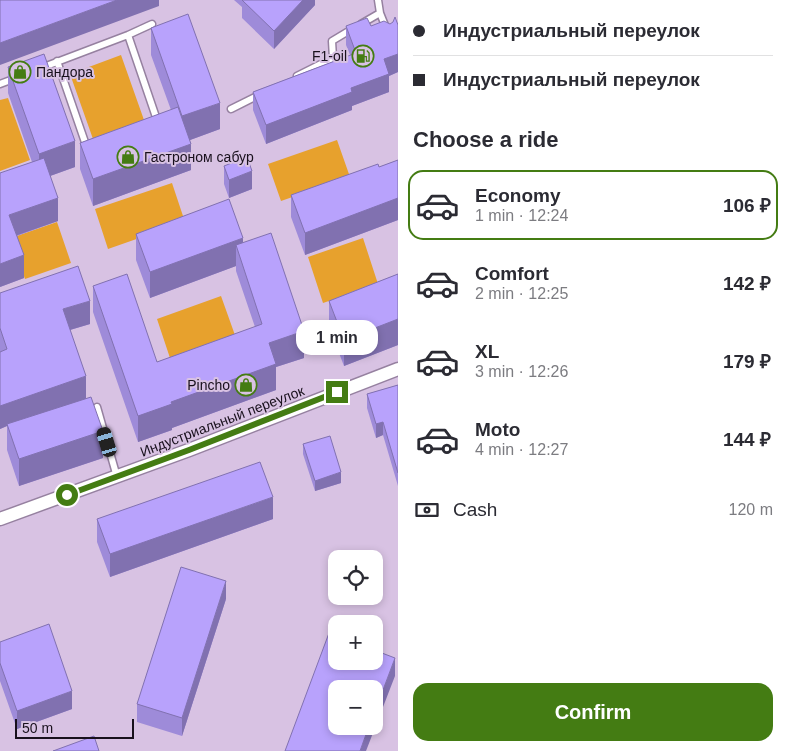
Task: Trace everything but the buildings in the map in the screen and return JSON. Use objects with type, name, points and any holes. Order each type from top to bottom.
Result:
[{"type":"street","name":"Индустриальный переулок","points":[[0,520],[398,369]]},
{"type":"lane","points":[[378,0],[380,13],[389,37]]},
{"type":"lane","points":[[290,79],[333,58],[332,41],[380,13]]},
{"type":"lane","points":[[32,71],[152,24]]},
{"type":"lane","points":[[128,35],[158,124],[150,128]]},
{"type":"lane","points":[[56,62],[88,150],[96,147]]},
{"type":"lane","points":[[0,84],[24,74]]},
{"type":"lane","points":[[231,109],[265,92]]},
{"type":"lane","points":[[97,407],[117,477]]},
{"type":"shaded area","points":[[121,55],[144,120],[93,139],[70,74]]},
{"type":"shaded area","points":[[8,98],[30,160],[0,171],[0,100]]},
{"type":"shaded area","points":[[337,140],[350,177],[281,201],[268,164]]},
{"type":"shaded area","points":[[172,183],[185,222],[108,249],[95,209]]},
{"type":"shaded area","points":[[57,222],[71,263],[25,279],[11,238]]},
{"type":"shaded area","points":[[363,238],[378,284],[323,303],[308,257]]},
{"type":"shaded area","points":[[221,296],[236,338],[171,361],[157,319]]},
{"type":"place","name":"F1-oil","points":[[363,56]]},
{"type":"place","name":"Пандора","points":[[20,72]]},
{"type":"place","name":"Гастроном сабур","points":[[128,157]]},
{"type":"place","name":"Pincho","points":[[246,385]]},
{"type":"route","points":[[67,495],[337,392]]}]
